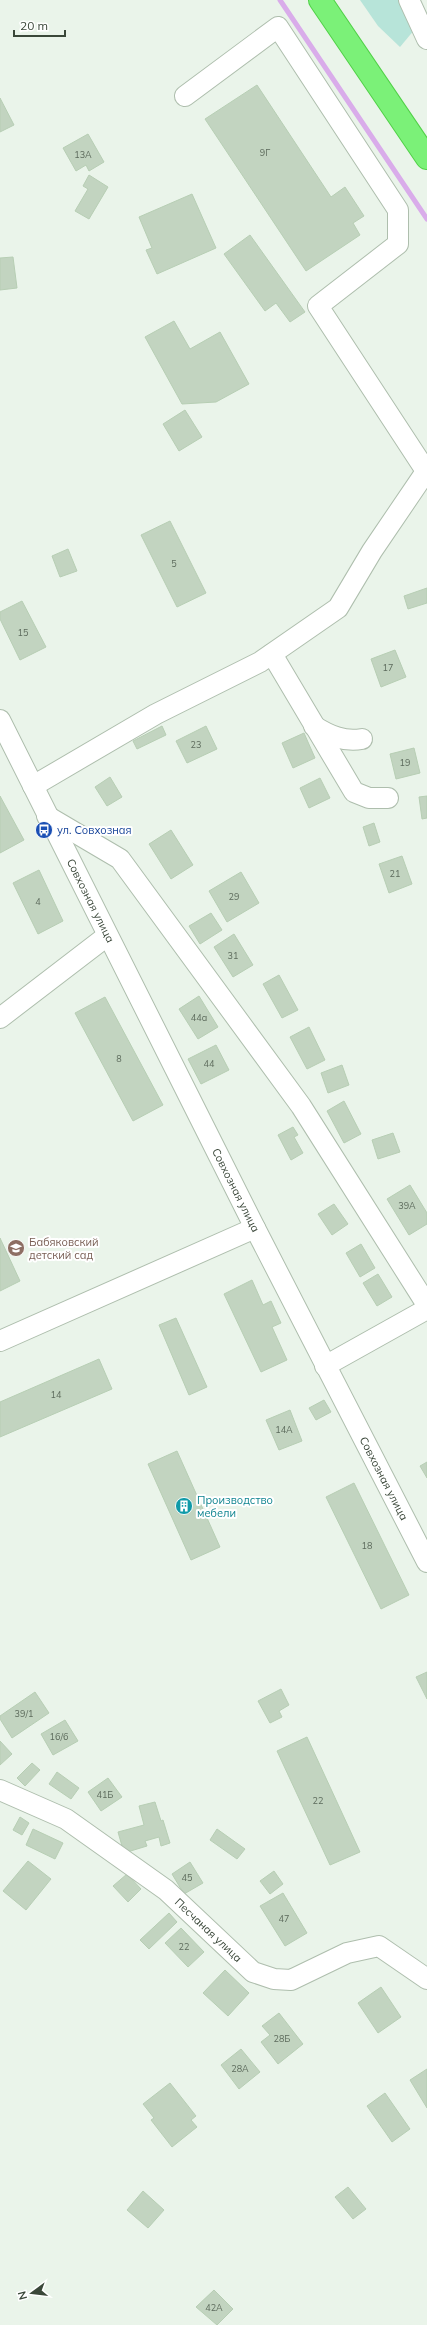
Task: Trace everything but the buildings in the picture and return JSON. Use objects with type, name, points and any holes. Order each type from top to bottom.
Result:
[{"type":"highway","points":[[320,0],[427,158]]},
{"type":"street","points":[[409,0],[427,39]]},
{"type":"street","points":[[33,786],[156,714],[260,662],[338,608],[372,551],[427,471],[318,306],[398,244],[398,210],[278,26],[185,96]]},
{"type":"street","points":[[272,654],[354,792],[369,798],[388,798]]},
{"type":"street","name":"Совхозная улица","points":[[0,720],[107,936],[255,1228],[427,1562]]},
{"type":"street","points":[[314,726],[331,736],[352,741],[362,740]]},
{"type":"street","points":[[47,816],[120,859],[301,1106],[427,1305]]},
{"type":"street","points":[[0,1018],[107,936]]},
{"type":"street","points":[[0,1341],[255,1228]]},
{"type":"street","points":[[325,1366],[427,1309]]},
{"type":"street","name":"Песчаная улица","points":[[0,1790],[66,1819],[166,1890],[253,1972],[274,1979],[291,1980],[347,1953],[379,1946],[427,1979]]},
{"type":"shaded area","points":[[360,0],[401,0],[415,29],[400,47],[378,26]]},
{"type":"waterway","points":[[280,0],[427,219]]},
{"type":"place","name":"ул. Совхозная","points":[[44,830]]},
{"type":"place","name":"Бабяковский детский сад","points":[[16,1248]]},
{"type":"place","name":"Производство мебели","points":[[184,1506]]}]
